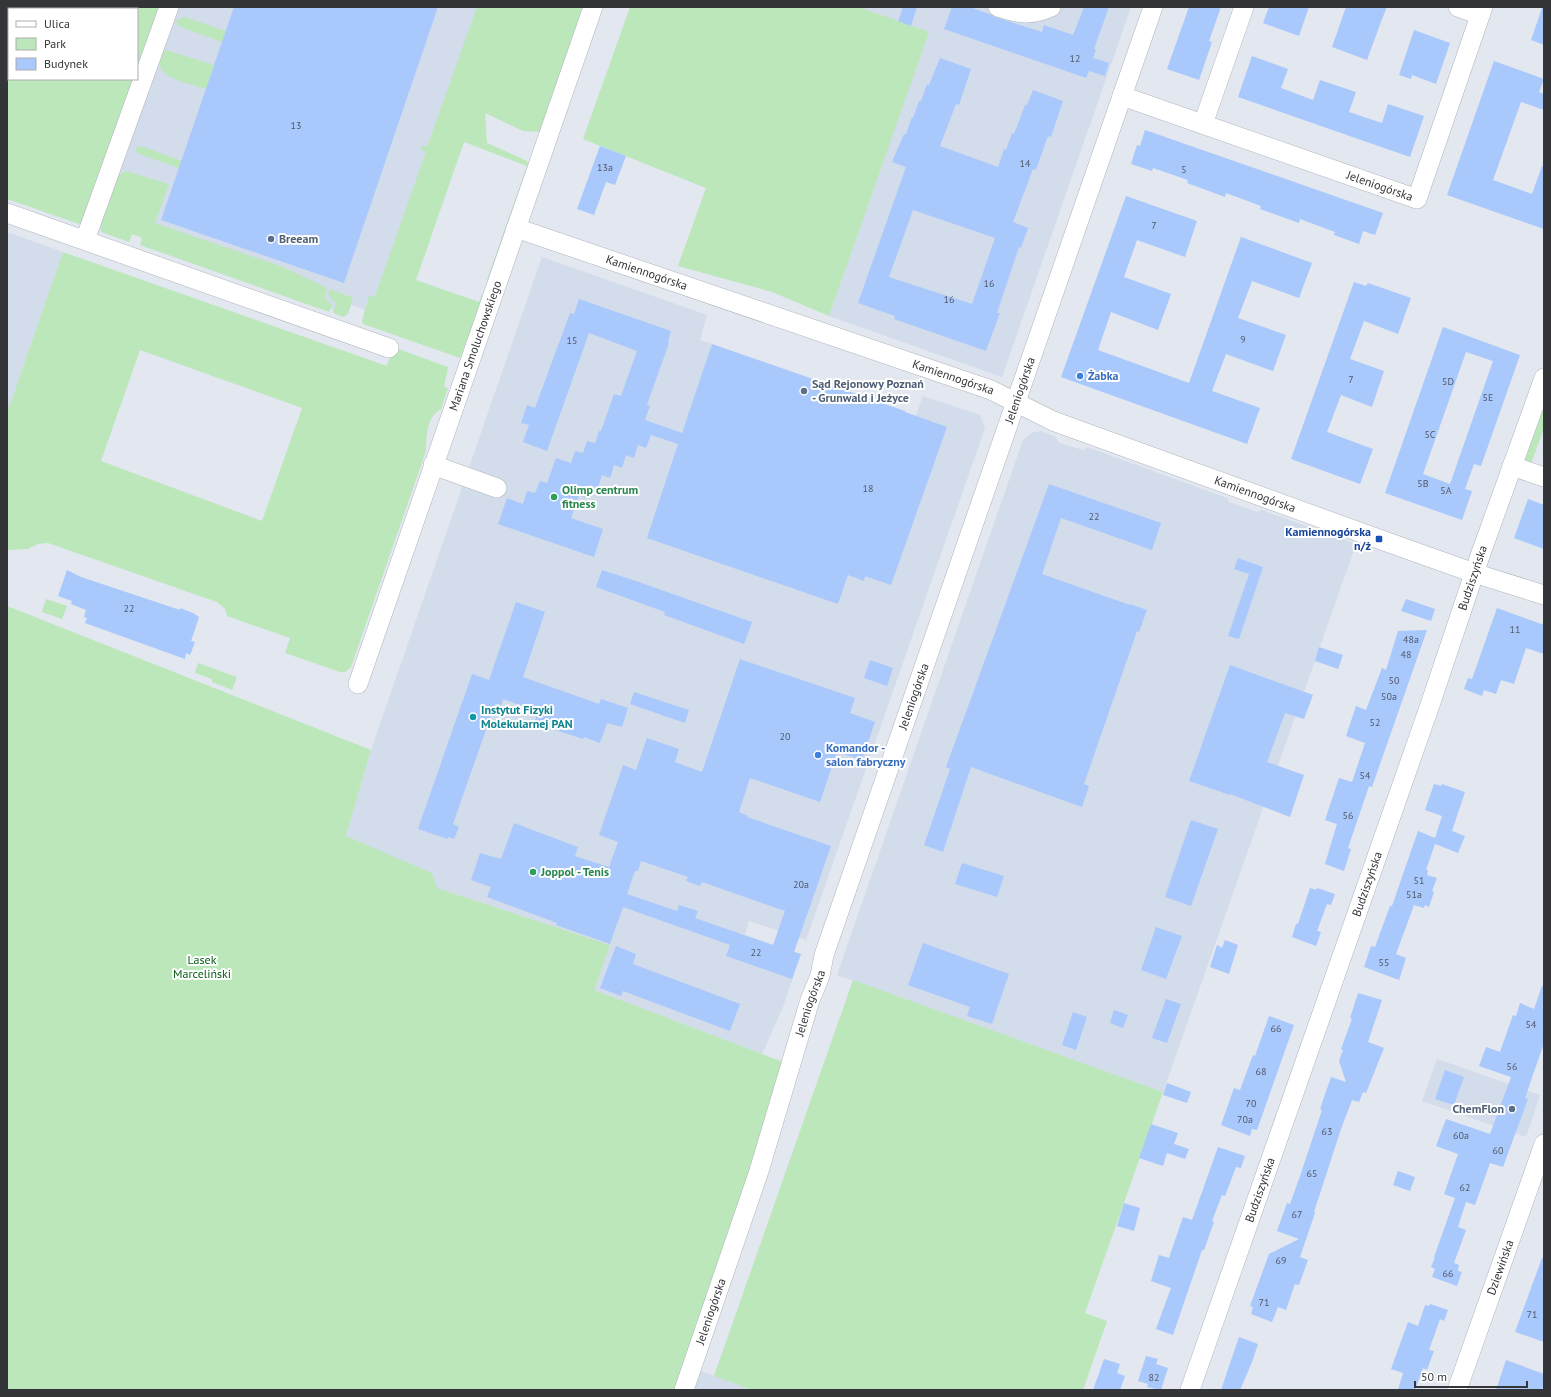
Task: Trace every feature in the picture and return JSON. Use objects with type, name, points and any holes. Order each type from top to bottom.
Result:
[{"type":"street","points":[[85,240],[169,7]]},
{"type":"street","name":"Mariana Smoluchowskiego","points":[[358,684],[593,7]]},
{"type":"street","points":[[998,7],[1017,13],[1034,13],[1050,7]]},
{"type":"street","name":"Jeleniogórska","points":[[684,1390],[759,1171],[810,1000],[820,976],[824,955],[1153,7]]},
{"type":"street","points":[[1204,124],[1244,7]]},
{"type":"street","name":"Jeleniogórska","points":[[1122,96],[1417,199],[1482,11],[1458,7]]},
{"type":"street","points":[[7,213],[389,348]]},
{"type":"street","name":"Kamiennogórska","points":[[516,228],[991,390],[1053,421],[1474,573],[1544,595]]},
{"type":"street","name":"Budziszyńska","points":[[1190,1390],[1474,573],[1544,378]]},
{"type":"street","points":[[433,465],[497,488]]},
{"type":"street","points":[[1512,466],[1544,477]]},
{"type":"street","name":"Dziewińska","points":[[1457,1390],[1544,1144]]},
{"type":"shaded area","points":[[149,7],[482,7],[373,313],[344,302],[335,310],[144,244],[147,237],[131,231],[128,238],[74,220],[137,80],[138,80]]},
{"type":"shaded area","points":[[859,7],[1131,7],[1002,377],[829,316],[928,32]]},
{"type":"shaded area","points":[[7,232],[63,252],[7,413]]},
{"type":"shaded area","points":[[542,257],[707,315],[700,340],[712,344],[703,372],[896,439],[901,454],[923,396],[980,415],[985,428],[806,940],[749,921],[745,935],[801,954],[783,1007],[762,1054],[594,990],[610,945],[437,888],[346,836],[371,750]]},
{"type":"shaded area","points":[[1041,431],[1056,437],[1058,442],[1069,446],[1084,450],[1087,447],[1227,498],[1229,502],[1257,512],[1262,510],[1356,544],[1163,1092],[837,975],[1023,440],[1031,433]]},
{"type":"shaded area","points":[[1437,1059],[1540,1095],[1526,1137],[1422,1101]]},
{"type":"shaded area","points":[[698,1370],[752,1390],[691,1390]]},
{"type":"green space","points":[[7,7],[159,7],[138,67],[138,8],[8,8],[8,80],[134,80],[84,220],[79,224],[7,199]]},
{"type":"green space","points":[[477,7],[584,7],[541,132],[523,131],[485,113],[487,143],[527,161],[529,166],[490,279],[487,280],[527,166],[464,142],[416,280],[479,302],[482,294],[484,295],[460,358],[363,324],[362,321],[369,296],[375,296],[426,152],[421,150],[421,148],[423,145],[427,147]]},
{"type":"green space","points":[[630,7],[859,7],[929,32],[829,316],[772,292],[678,266],[706,188],[583,139]]},
{"type":"green space","points":[[185,17],[226,31],[222,42],[178,26],[176,20]]},
{"type":"green space","points":[[166,50],[214,65],[206,89],[166,75],[162,71],[160,62],[164,51]]},
{"type":"green space","points":[[137,147],[144,147],[182,161],[179,168],[139,154],[135,150]]},
{"type":"green space","points":[[126,171],[169,184],[155,223],[283,267],[327,288],[324,297],[332,305],[329,312],[140,245],[142,238],[132,234],[129,242],[101,232],[101,224],[118,176]]},
{"type":"green space","points":[[63,252],[387,366],[393,347],[448,367],[444,387],[448,388],[441,409],[436,412],[428,427],[426,451],[351,667],[345,672],[340,672],[285,653],[290,638],[227,616],[225,609],[217,602],[48,543],[38,544],[28,549],[7,550],[7,413]],"holes":[[[140,350],[302,408],[262,521],[101,461]]]},
{"type":"green space","points":[[330,289],[353,298],[348,314],[343,317],[333,312],[336,303],[328,296]]},
{"type":"green space","points":[[1544,399],[1544,428],[1531,464],[1524,457]]},
{"type":"green space","points":[[46,599],[67,606],[62,619],[42,612]]},
{"type":"green space","name":"Lasek Marceliński","points":[[7,606],[371,750],[346,836],[432,873],[437,888],[610,945],[594,990],[786,1063],[674,1390],[7,1390]]},
{"type":"green space","points":[[198,663],[237,677],[232,690],[212,682],[212,679],[195,673]]},
{"type":"green space","points":[[853,980],[1163,1092],[1085,1313],[1107,1321],[1083,1390],[752,1390],[714,1376]]},
{"type":"building","points":[[234,7],[438,7],[344,283],[161,220]]},
{"type":"building","points":[[903,7],[917,7],[911,26],[898,21]]},
{"type":"building","points":[[952,7],[970,7],[995,17],[1042,32],[1044,25],[1073,35],[1084,7],[1109,7],[1094,49],[1096,50],[1093,58],[1109,63],[1105,76],[1089,71],[1086,78],[944,29]]},
{"type":"building","points":[[1189,7],[1221,7],[1209,41],[1212,42],[1199,80],[1167,69]]},
{"type":"building","points":[[1269,7],[1309,7],[1299,36],[1263,23]]},
{"type":"building","points":[[1346,7],[1387,7],[1367,60],[1332,47]]},
{"type":"building","points":[[1542,8],[1544,8],[1544,45],[1531,40]]},
{"type":"building","points":[[1414,30],[1450,43],[1436,84],[1412,75],[1411,79],[1399,75]]},
{"type":"building","points":[[1252,56],[1288,69],[1281,88],[1313,100],[1320,80],[1356,92],[1349,112],[1382,123],[1388,104],[1424,116],[1410,157],[1238,97]]},
{"type":"building","points":[[940,58],[971,69],[959,105],[956,104],[940,146],[998,167],[1004,149],[1006,150],[1012,133],[1014,134],[1025,105],[1027,105],[1033,90],[1063,101],[1051,137],[1048,136],[1036,170],[1033,169],[1013,222],[1028,228],[1021,248],[1019,247],[997,313],[1000,313],[986,351],[894,319],[895,316],[858,303],[906,167],[892,162],[904,134],[906,134],[919,101],[921,101],[927,84],[929,85]],"holes":[[[913,210],[995,238],[972,304],[889,277]]]},
{"type":"building","points":[[1494,61],[1544,79],[1539,92],[1544,94],[1544,110],[1521,102],[1493,180],[1532,194],[1542,166],[1544,166],[1544,229],[1447,195]]},
{"type":"building","points":[[1145,130],[1383,213],[1375,235],[1363,231],[1359,244],[1334,235],[1335,232],[1300,219],[1299,223],[1260,209],[1261,206],[1226,193],[1225,197],[1187,183],[1188,180],[1153,168],[1152,171],[1131,164],[1137,145],[1140,146]]},
{"type":"building","points":[[600,146],[626,156],[615,185],[606,182],[594,215],[577,209]]},
{"type":"building","points":[[1126,196],[1197,221],[1185,257],[1137,240],[1124,277],[1171,294],[1158,330],[1111,312],[1098,350],[1189,383],[1241,237],[1312,263],[1299,298],[1252,281],[1238,318],[1286,335],[1273,371],[1226,354],[1212,391],[1260,408],[1247,444],[1061,377]]},
{"type":"building","points":[[1354,282],[1366,286],[1368,283],[1411,298],[1398,334],[1364,321],[1350,359],[1384,371],[1372,407],[1341,395],[1327,432],[1373,449],[1360,484],[1291,459]]},
{"type":"building","points":[[579,299],[671,331],[669,343],[647,405],[650,406],[645,420],[682,433],[712,344],[947,427],[891,585],[865,576],[864,581],[848,575],[838,604],[647,538],[678,444],[651,435],[646,448],[638,445],[634,458],[626,455],[622,468],[614,465],[610,478],[602,475],[598,488],[590,485],[586,498],[579,495],[571,518],[603,529],[594,557],[498,524],[507,498],[523,504],[527,491],[535,493],[540,481],[547,483],[556,458],[571,463],[575,451],[583,453],[587,441],[595,443],[599,431],[601,431],[614,394],[621,396],[637,351],[589,333],[547,451],[523,442],[529,425],[521,423],[527,405],[535,408],[570,313],[574,314]]},
{"type":"building","points":[[1443,327],[1520,355],[1481,466],[1474,464],[1465,489],[1472,491],[1462,520],[1385,493]],"holes":[[[1466,352],[1493,361],[1450,484],[1423,474]]]},
{"type":"building","points":[[1049,484],[1161,523],[1152,550],[1061,518],[1042,574],[1147,610],[1139,632],[1137,631],[1084,784],[1089,786],[1082,807],[971,767],[943,852],[924,845],[950,769],[946,767]]},
{"type":"building","points":[[1528,499],[1544,505],[1544,549],[1514,538]]},
{"type":"building","points":[[1238,558],[1263,567],[1239,639],[1228,636],[1249,574],[1234,569]]},
{"type":"building","points":[[67,570],[81,577],[180,610],[180,608],[199,617],[191,641],[195,642],[190,655],[186,653],[185,659],[85,623],[87,618],[84,617],[86,610],[71,604],[72,601],[58,596]]},
{"type":"building","points":[[602,570],[752,622],[744,644],[664,615],[665,612],[596,587]]},
{"type":"building","points":[[1406,599],[1435,609],[1431,621],[1401,611]]},
{"type":"building","name":"Instytut Fizyki Molekularnej PAN","points":[[516,602],[545,612],[523,677],[599,704],[601,699],[628,708],[622,727],[607,723],[600,743],[584,737],[583,739],[534,723],[538,712],[503,699],[501,706],[495,704],[453,824],[459,827],[454,839],[448,837],[448,839],[418,829],[472,674],[489,680]]},
{"type":"building","points":[[1497,608],[1544,625],[1544,654],[1526,648],[1514,684],[1501,680],[1496,694],[1484,690],[1482,696],[1464,689],[1468,678],[1472,679]]},
{"type":"building","points":[[1427,630],[1372,787],[1369,786],[1348,848],[1351,849],[1344,871],[1325,864],[1337,824],[1325,820],[1339,778],[1352,782],[1365,743],[1346,736],[1356,706],[1366,710],[1382,668],[1386,670],[1398,631]]},
{"type":"building","points":[[1319,647],[1343,655],[1338,669],[1315,661]]},
{"type":"building","points":[[740,659],[855,698],[850,713],[875,722],[862,760],[837,752],[820,802],[750,778],[739,812],[748,816],[747,817],[831,846],[794,952],[801,954],[792,979],[726,956],[730,945],[623,907],[610,944],[556,925],[557,923],[487,897],[491,887],[471,880],[480,853],[501,859],[514,823],[578,847],[575,856],[609,867],[618,842],[599,835],[623,765],[636,770],[647,738],[679,749],[675,762],[702,772]],"holes":[[[641,861],[688,877],[686,881],[700,886],[702,882],[785,911],[773,945],[695,918],[698,911],[679,905],[677,911],[627,894],[635,871],[638,871]]]},
{"type":"building","points":[[870,660],[893,668],[887,686],[864,678]]},
{"type":"building","points":[[1230,665],[1313,695],[1304,719],[1285,713],[1267,762],[1304,775],[1290,817],[1230,794],[1189,781]]},
{"type":"building","points":[[634,692],[689,710],[685,723],[630,704]]},
{"type":"building","points":[[1434,784],[1441,786],[1442,784],[1465,792],[1452,831],[1465,836],[1458,853],[1435,844],[1426,870],[1428,870],[1427,875],[1437,878],[1432,891],[1434,892],[1429,907],[1425,905],[1424,908],[1414,905],[1396,954],[1406,958],[1399,980],[1364,967],[1371,946],[1375,947],[1390,906],[1392,906],[1418,831],[1435,838],[1442,816],[1425,810]]},
{"type":"building","points":[[1191,820],[1218,829],[1191,906],[1165,897]]},
{"type":"building","points":[[962,863],[1004,876],[997,897],[955,884]]},
{"type":"building","points":[[1310,888],[1316,890],[1317,888],[1335,894],[1331,905],[1327,904],[1317,931],[1321,932],[1316,946],[1292,937]]},
{"type":"building","points":[[1156,927],[1182,936],[1166,979],[1141,970]]},
{"type":"building","points":[[1225,940],[1238,945],[1229,974],[1210,967],[1217,945],[1222,948]]},
{"type":"building","points":[[923,943],[1009,974],[992,1024],[967,1016],[970,1007],[908,985]]},
{"type":"building","points":[[616,946],[636,954],[633,964],[740,1004],[730,1031],[623,991],[621,996],[600,988]]},
{"type":"building","points":[[1542,986],[1544,986],[1544,1043],[1525,1098],[1528,1099],[1503,1167],[1490,1163],[1475,1205],[1466,1202],[1458,1227],[1466,1230],[1454,1263],[1459,1265],[1458,1271],[1462,1272],[1457,1286],[1432,1277],[1435,1269],[1431,1267],[1455,1198],[1444,1194],[1458,1154],[1436,1146],[1446,1119],[1490,1134],[1511,1077],[1479,1066],[1486,1047],[1500,1052],[1513,1015],[1516,1016],[1520,1003],[1534,1009]]},
{"type":"building","points":[[1358,993],[1382,1000],[1368,1042],[1384,1048],[1366,1093],[1363,1092],[1359,1102],[1352,1100],[1341,1129],[1300,1257],[1308,1260],[1299,1285],[1295,1284],[1286,1310],[1278,1307],[1272,1322],[1251,1314],[1253,1307],[1250,1306],[1269,1254],[1299,1239],[1277,1231],[1287,1203],[1290,1204],[1300,1176],[1322,1110],[1320,1109],[1331,1077],[1346,1082],[1339,1061],[1343,1050],[1341,1049],[1352,1019],[1350,1018]]},
{"type":"building","points":[[1166,999],[1181,1004],[1167,1043],[1152,1038]]},
{"type":"building","points":[[1114,1010],[1128,1015],[1123,1028],[1110,1023]]},
{"type":"building","points":[[1073,1012],[1087,1017],[1076,1050],[1062,1045]]},
{"type":"building","points":[[1269,1016],[1294,1025],[1257,1130],[1252,1129],[1250,1136],[1221,1125],[1234,1088],[1240,1090],[1253,1055],[1255,1056]]},
{"type":"building","points":[[1445,1070],[1464,1077],[1454,1105],[1435,1099]]},
{"type":"building","points":[[1167,1083],[1191,1092],[1187,1103],[1163,1095]]},
{"type":"building","points":[[1151,1124],[1178,1133],[1174,1144],[1189,1149],[1185,1159],[1167,1153],[1163,1166],[1139,1158]]},
{"type":"building","points":[[1218,1147],[1245,1156],[1241,1168],[1236,1167],[1225,1196],[1222,1195],[1212,1221],[1214,1222],[1204,1250],[1202,1250],[1173,1335],[1156,1329],[1171,1288],[1151,1281],[1159,1255],[1169,1258],[1183,1217],[1192,1220]]},
{"type":"building","points":[[1398,1171],[1415,1177],[1410,1191],[1393,1185]]},
{"type":"building","points":[[1124,1203],[1140,1208],[1134,1231],[1117,1226]]},
{"type":"building","points":[[1542,1258],[1544,1258],[1544,1342],[1515,1332]]},
{"type":"building","points":[[1430,1304],[1448,1310],[1444,1321],[1440,1319],[1429,1350],[1434,1351],[1427,1370],[1423,1368],[1415,1390],[1398,1390],[1403,1373],[1391,1369],[1408,1322],[1418,1326],[1425,1305],[1429,1306]]},
{"type":"building","points":[[1239,1337],[1258,1344],[1252,1362],[1240,1390],[1221,1390]]},
{"type":"building","points":[[1146,1356],[1158,1359],[1156,1364],[1168,1368],[1161,1390],[1147,1387],[1148,1384],[1138,1381]]},
{"type":"building","points":[[1104,1359],[1120,1364],[1117,1373],[1125,1376],[1120,1390],[1093,1390]]},
{"type":"building","points":[[1506,1360],[1544,1374],[1544,1384],[1542,1390],[1496,1390]]},
{"type":"place","name":"Breeam","points":[[271,239]]},
{"type":"place","name":"Żabka","points":[[1080,376]]},
{"type":"place","name":"Sąd Rejonowy Poznań - Grunwald i Jeżyce","points":[[804,391]]},
{"type":"place","name":"Olimp centrum fitness","points":[[554,497]]},
{"type":"place","name":"Kamiennogórska n/ż","points":[[1379,539]]},
{"type":"place","name":"Instytut Fizyki Molekularnej PAN","points":[[473,717]]},
{"type":"place","name":"Komandor - salon fabryczny","points":[[818,755]]},
{"type":"place","name":"Joppol - Tenis","points":[[533,872]]},
{"type":"place","name":"ChemFlon","points":[[1512,1109]]}]
